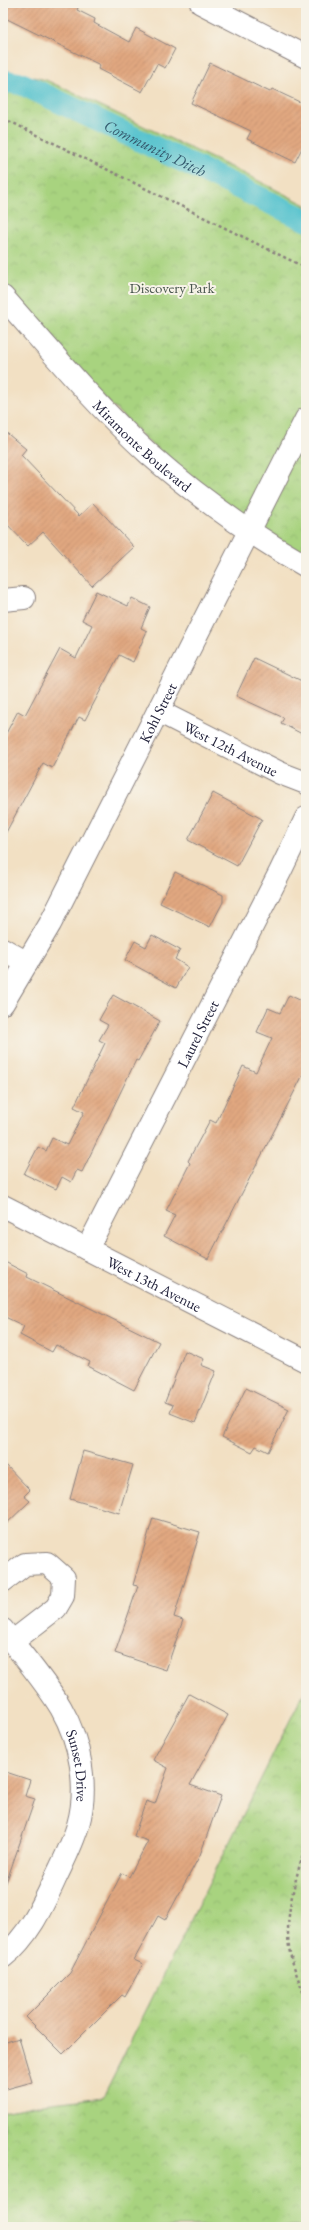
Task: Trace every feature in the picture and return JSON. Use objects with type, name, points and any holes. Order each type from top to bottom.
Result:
[{"type":"street","points":[[201,3],[306,57]]},
{"type":"street","name":"Miramonte Boulevard","points":[[3,297],[61,362],[149,453],[218,511],[306,566]]},
{"type":"street","name":"Kohl Street","points":[[3,1003],[50,924],[306,419]]},
{"type":"street","name":"West 12th Avenue","points":[[158,711],[280,773],[306,783]]},
{"type":"street","name":"Laurel Street","points":[[87,1249],[277,879],[306,818]]},
{"type":"street","points":[[3,949],[27,963]]},
{"type":"street","name":"West 13th Avenue","points":[[3,1206],[306,1361]]},
{"type":"street","name":"Sunset Drive","points":[[3,1581],[25,1564],[47,1563],[64,1578],[63,1596],[56,1608],[7,1636],[60,1707],[74,1736],[82,1774],[82,1801],[79,1823],[74,1838],[45,1900],[28,1931],[16,1946],[3,1957]]},
{"type":"path","points":[[3,121],[9,121],[98,164],[306,268]]},
{"type":"path","points":[[306,1844],[296,1880],[289,1918],[290,1951],[306,1999]]},
{"type":"green space","name":"Discovery Park","points":[[3,70],[46,80],[243,173],[306,205],[306,566],[218,511],[3,297]]},
{"type":"green space","points":[[306,1688],[306,2227],[3,2227],[3,2112],[44,2104],[103,2097]]},
{"type":"building","points":[[3,3],[80,3],[77,10],[95,19],[94,23],[129,42],[136,28],[175,49],[165,68],[157,64],[142,92],[98,69],[100,65],[3,17]]},
{"type":"building","points":[[210,63],[270,92],[272,89],[306,105],[306,140],[295,162],[247,139],[251,131],[191,103]]},
{"type":"building","points":[[3,430],[26,449],[21,455],[79,516],[93,503],[134,547],[92,586],[43,532],[28,546],[3,520]]},
{"type":"building","points":[[96,591],[128,606],[132,598],[150,607],[141,628],[147,631],[133,662],[119,655],[85,720],[79,717],[52,768],[43,763],[3,838],[3,739],[18,711],[25,715],[60,649],[76,658],[92,625],[82,620]]},
{"type":"building","points":[[254,658],[306,683],[306,736],[281,723],[284,718],[236,696]]},
{"type":"building","points":[[213,793],[262,819],[237,866],[188,840]]},
{"type":"building","points":[[175,872],[223,895],[223,902],[210,927],[160,903]]},
{"type":"building","points":[[152,935],[180,950],[175,959],[188,967],[176,988],[125,960],[135,941],[146,947]]},
{"type":"building","points":[[113,995],[160,1021],[138,1061],[136,1060],[82,1172],[77,1170],[71,1182],[62,1177],[56,1189],[24,1174],[38,1147],[46,1151],[52,1138],[67,1145],[84,1112],[74,1107],[105,1043],[99,1040],[108,1025],[99,1020]]},
{"type":"building","points":[[289,995],[306,1003],[306,1069],[208,1259],[164,1236],[175,1215],[166,1211],[190,1163],[188,1161],[210,1120],[216,1123],[243,1066],[256,1072],[272,1038],[257,1032],[268,1008],[280,1013]]},
{"type":"building","points":[[3,1261],[28,1274],[27,1277],[159,1342],[134,1390],[88,1366],[90,1362],[56,1345],[52,1352],[20,1335],[24,1326],[3,1316]]},
{"type":"building","points":[[185,1351],[204,1359],[201,1365],[216,1371],[195,1423],[170,1413],[173,1405],[165,1402]]},
{"type":"building","points":[[246,1388],[289,1409],[268,1452],[256,1446],[252,1452],[222,1437]]},
{"type":"building","points":[[83,1451],[133,1465],[119,1513],[70,1499]]},
{"type":"building","points":[[3,1462],[30,1490],[24,1496],[30,1501],[3,1527]]},
{"type":"building","points":[[153,1518],[200,1532],[174,1617],[183,1620],[166,1670],[115,1653],[138,1586],[133,1585]]},
{"type":"building","points":[[189,1694],[228,1715],[190,1785],[221,1796],[200,1855],[165,1920],[158,1916],[134,1960],[143,1964],[125,1997],[122,1995],[63,2054],[26,2017],[70,1973],[122,1873],[129,1877],[148,1841],[134,1836],[146,1801],[155,1804],[168,1768],[153,1760]]},
{"type":"building","points":[[3,1771],[30,1780],[25,1796],[35,1799],[6,1883],[3,1882]]},
{"type":"building","points":[[19,2038],[32,2082],[3,2090],[3,2043]]},
{"type":"waterway","name":"Community Ditch","points":[[3,81],[22,84],[306,220]]}]
